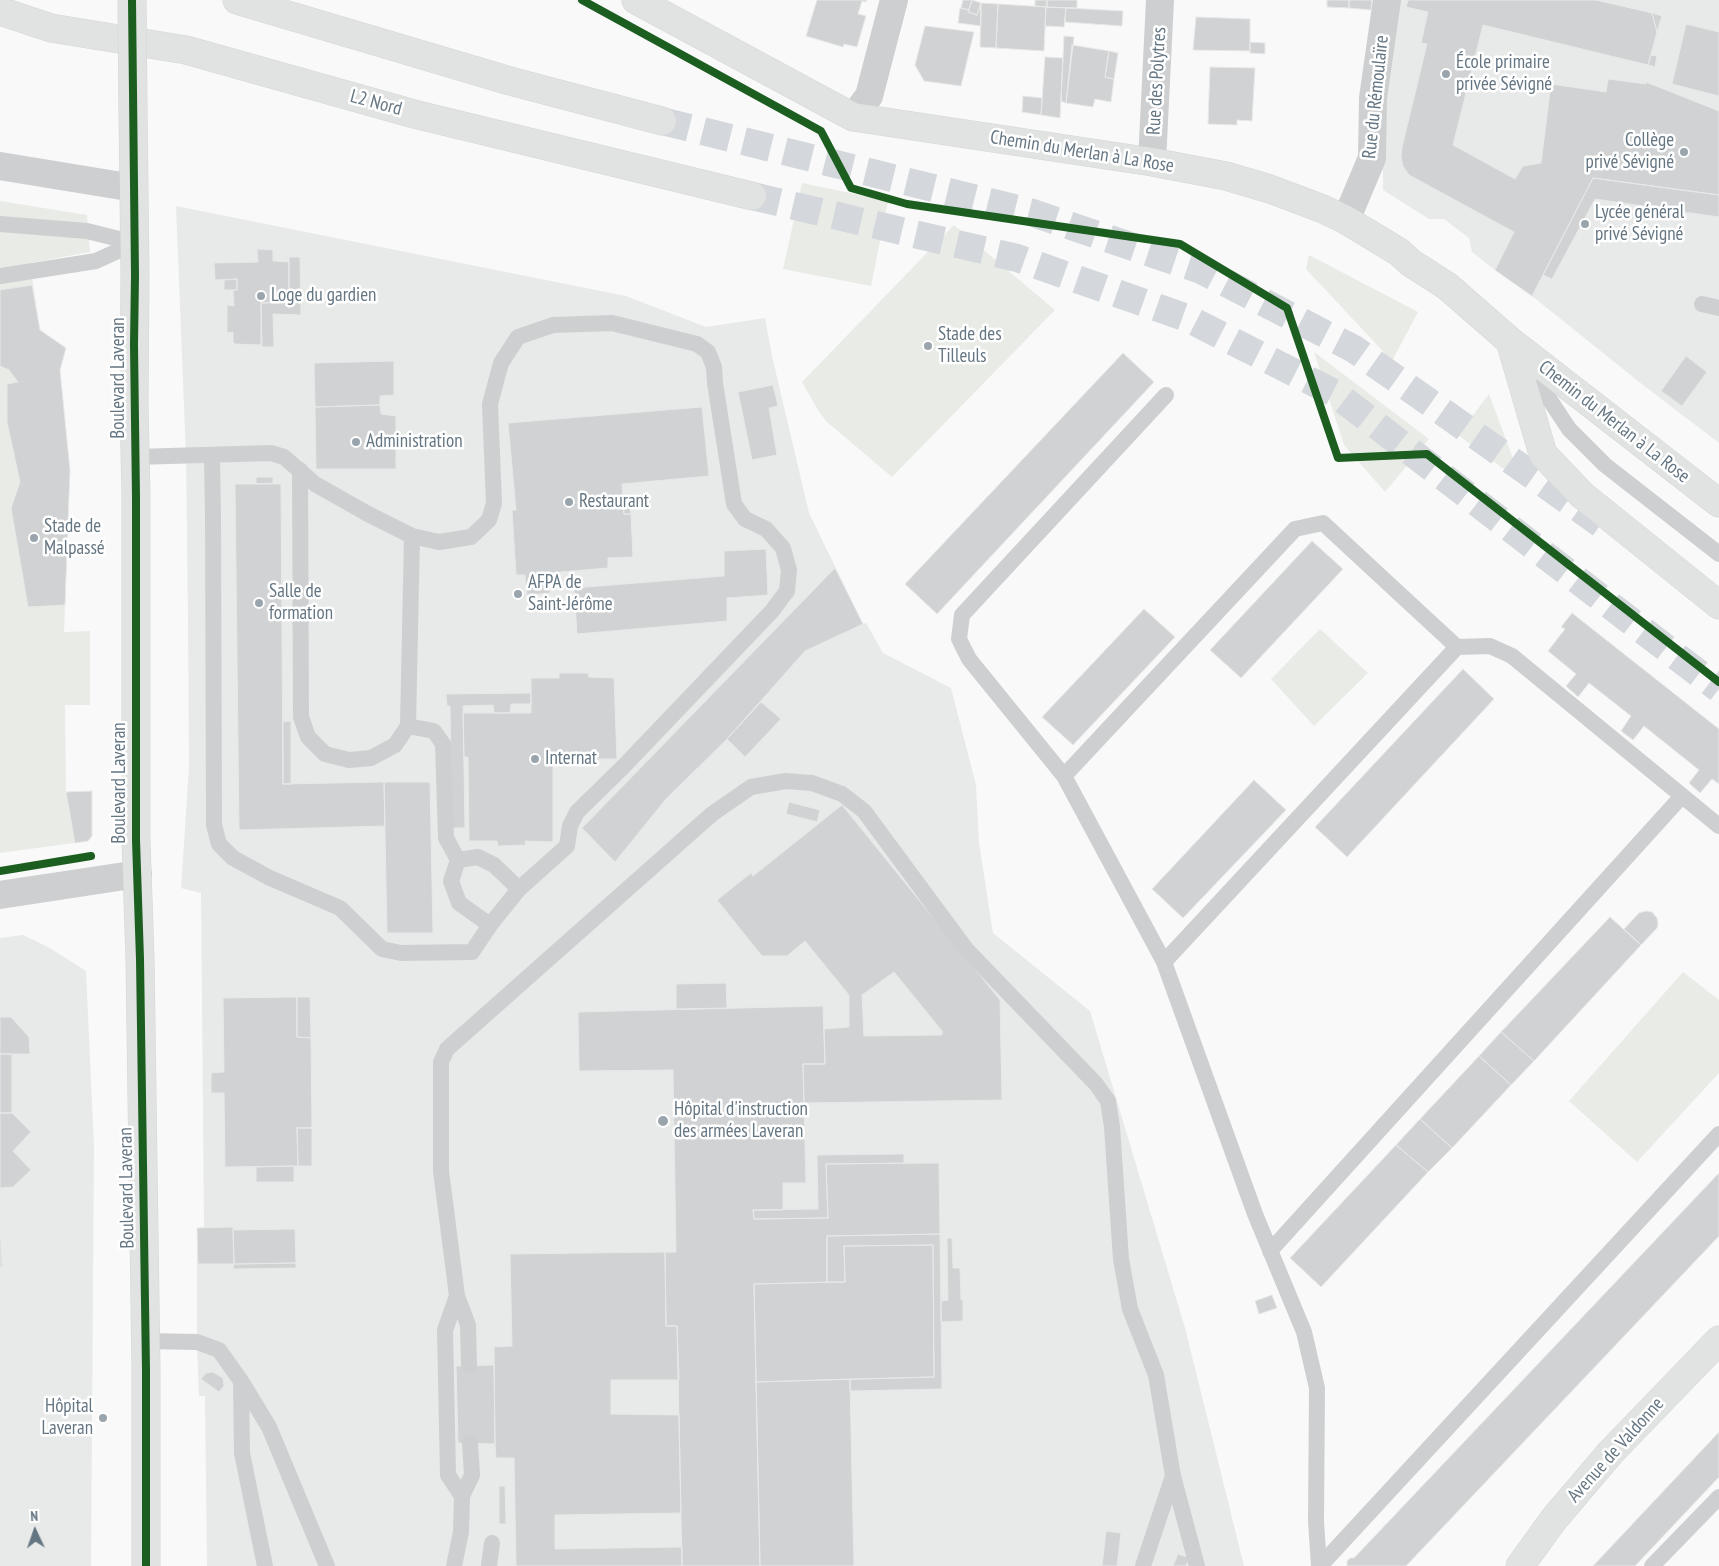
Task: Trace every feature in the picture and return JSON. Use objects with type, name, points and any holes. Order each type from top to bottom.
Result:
[{"type":"main road","name":"Boulevard Laveran","points":[[132,0],[135,243],[136,831],[145,1341],[146,1566]]},
{"type":"main road","points":[[238,0],[260,4],[510,81],[662,121]]},
{"type":"main road","name":"Chemin du Merlan à La Rose","points":[[636,0],[853,117],[1152,162],[1226,176],[1261,186],[1323,209],[1346,220],[1398,252],[1411,263],[1447,286],[1510,340],[1719,504]]},
{"type":"main road","name":"L2 Nord","points":[[0,11],[51,28],[186,50],[414,114],[752,196]]},
{"type":"main road","points":[[0,15],[51,28]]},
{"type":"main road","name":"Chemin du Merlan à La Rose","points":[[1510,340],[1543,454],[1582,495],[1719,606]]},
{"type":"main road","name":"Avenue de Valdonne","points":[[1520,1566],[1554,1520],[1611,1452],[1719,1340]]},
{"type":"street","points":[[853,117],[869,96],[894,0]]},
{"type":"street","name":"Rue des Polytres","points":[[1152,162],[1160,0]]},
{"type":"street","name":"Rue du Rémoulaïre","points":[[1346,220],[1372,158],[1373,98],[1387,0]]},
{"type":"street","points":[[0,166],[134,188]]},
{"type":"street","points":[[0,895],[138,874]]},
{"type":"lane","points":[[0,224],[87,231],[135,243]]},
{"type":"lane","points":[[0,276],[96,261],[135,243]]},
{"type":"lane","points":[[1702,304],[1719,308]]},
{"type":"lane","points":[[136,457],[270,454],[284,457],[315,484],[412,536],[438,542],[471,537],[489,520],[494,503],[490,404],[501,363],[518,337],[553,325],[612,323],[697,344],[708,352],[714,367],[734,504],[745,519],[766,529],[783,548],[789,570],[786,591],[772,611],[623,767],[576,812],[570,826],[567,846],[519,888],[472,952],[401,953],[382,949],[340,908],[270,878],[233,858],[218,844],[214,825],[212,456]]},
{"type":"lane","points":[[1510,340],[1569,429],[1605,465],[1719,554]]},
{"type":"lane","points":[[1166,395],[962,615],[959,639],[969,659],[1064,776],[1164,962],[1255,1214],[1304,1332],[1317,1388],[1316,1521],[1320,1566]]},
{"type":"lane","points":[[300,470],[301,717],[308,737],[325,754],[349,760],[371,758],[395,745],[408,726],[412,536]]},
{"type":"lane","points":[[1064,776],[1295,529],[1323,523],[1457,647],[1490,646],[1512,656],[1719,826]]},
{"type":"lane","points":[[1164,962],[1457,647]]},
{"type":"lane","points":[[408,726],[434,731],[443,744],[446,838],[458,860],[451,881],[459,903],[490,925]]},
{"type":"lane","points":[[469,1365],[468,1325],[457,1296],[440,1171],[441,1062],[447,1048],[712,814],[751,787],[786,781],[812,783],[842,794],[864,811],[966,949],[1096,1084],[1108,1102],[1112,1128],[1121,1259],[1130,1309],[1156,1375],[1174,1476],[1197,1566]]},
{"type":"lane","points":[[1270,1251],[1682,796]]},
{"type":"lane","points":[[458,860],[478,857],[494,865],[519,888]]},
{"type":"lane","points":[[1320,1566],[1719,1134]]},
{"type":"lane","points":[[457,1296],[445,1330],[448,1475],[462,1496]]},
{"type":"lane","points":[[145,1341],[197,1342],[218,1350],[241,1381],[269,1427],[327,1566]]},
{"type":"lane","points":[[241,1381],[242,1453],[265,1566]]},
{"type":"lane","points":[[454,1566],[461,1532],[462,1496],[472,1475],[470,1444]]},
{"type":"lane","points":[[1144,1566],[1174,1476]]},
{"type":"lane","points":[[1652,1566],[1719,1497]]},
{"type":"lane","points":[[489,1566],[492,1543]]},
{"type":"shaded area","name":"Lycée général privé Sévigné","points":[[1397,0],[1719,0],[1719,443],[1532,296],[1472,252],[1469,238],[1444,219],[1429,219],[1383,190],[1383,105]]},
{"type":"shaded area","points":[[802,183],[888,201],[871,286],[783,269]]},
{"type":"shaded area","name":"Stade de Malpassé","points":[[0,201],[87,215],[90,252],[30,263],[40,330],[66,348],[60,370],[70,470],[64,632],[90,631],[90,705],[65,705],[66,792],[92,791],[92,836],[88,841],[0,853]]},
{"type":"shaded area","name":"Hôpital d'instruction des armées Laveran","points":[[176,206],[626,296],[706,327],[765,318],[772,356],[809,513],[863,624],[866,623],[883,653],[951,688],[976,785],[979,843],[993,933],[1090,1011],[1185,1328],[1244,1566],[207,1566],[205,1396],[199,1396],[197,1342],[197,1228],[204,1227],[201,893],[181,888],[189,767],[188,620],[186,456]]},
{"type":"shaded area","name":"Stade des Tilleuls","points":[[954,225],[1055,310],[892,477],[827,422],[802,382]]},
{"type":"shaded area","points":[[1309,255],[1418,312],[1392,361],[1306,269]]},
{"type":"shaded area","points":[[1314,352],[1429,439],[1385,492],[1344,445]]},
{"type":"shaded area","points":[[1489,394],[1517,469],[1509,473],[1458,435]]},
{"type":"shaded area","points":[[1320,629],[1368,673],[1314,726],[1271,679]]},
{"type":"shaded area","points":[[23,935],[48,947],[86,971],[94,1147],[91,1566],[0,1566],[0,938]]},
{"type":"shaded area","points":[[1683,972],[1719,1000],[1719,1073],[1637,1162],[1569,1101]]},
{"type":"building","points":[[817,0],[867,0],[866,2],[862,1],[858,14],[866,16],[857,47],[844,44],[843,47],[806,36]]},
{"type":"building","points":[[963,0],[972,0],[969,10],[961,8]]},
{"type":"building","points":[[972,0],[981,3],[977,15],[968,12]]},
{"type":"building","points":[[1035,0],[1047,0],[1047,7],[1035,6]]},
{"type":"building","points":[[1047,0],[1077,0],[1077,8],[1047,7]]},
{"type":"building","points":[[1327,0],[1349,0],[1349,8],[1327,7]]},
{"type":"building","points":[[1349,0],[1372,0],[1371,10],[1349,8]]},
{"type":"building","points":[[1408,0],[1596,0],[1652,13],[1657,32],[1648,65],[1483,25],[1453,145],[1515,179],[1523,166],[1541,163],[1551,84],[1606,92],[1608,79],[1646,84],[1646,82],[1719,111],[1719,195],[1593,178],[1532,296],[1495,270],[1514,232],[1409,175],[1403,166],[1401,157],[1402,147],[1427,44],[1421,43],[1428,12],[1406,7]]},
{"type":"building","points":[[981,3],[998,4],[996,48],[980,47]]},
{"type":"building","points":[[981,3],[981,26],[958,23],[960,8],[969,10],[968,12],[977,15]]},
{"type":"building","points":[[998,4],[1046,7],[1044,51],[996,48]]},
{"type":"building","points":[[1046,7],[1066,8],[1064,27],[1045,26]]},
{"type":"building","points":[[1066,8],[1123,11],[1122,26],[1065,22]]},
{"type":"building","points":[[1652,13],[1662,16],[1657,32]]},
{"type":"building","points":[[1196,17],[1250,19],[1250,51],[1193,50]]},
{"type":"building","points":[[1686,24],[1719,32],[1719,96],[1672,84]]},
{"type":"building","points":[[925,26],[974,32],[961,86],[924,81],[915,65]]},
{"type":"building","points":[[1064,36],[1074,37],[1066,103],[1061,101]]},
{"type":"building","points":[[1250,42],[1265,43],[1265,54],[1250,53]]},
{"type":"building","points":[[1072,45],[1109,51],[1105,77],[1114,79],[1111,102],[1095,99],[1093,107],[1066,103]]},
{"type":"building","points":[[1109,51],[1118,53],[1114,79],[1105,77]]},
{"type":"building","points":[[1651,55],[1657,56],[1655,67],[1648,65]]},
{"type":"building","points":[[1045,57],[1063,58],[1060,118],[1041,115]]},
{"type":"building","points":[[1210,67],[1255,68],[1252,121],[1237,120],[1237,125],[1208,124]]},
{"type":"building","points":[[1023,96],[1042,98],[1041,115],[1022,112]]},
{"type":"building","points":[[1593,178],[1719,195],[1719,217],[1595,199],[1552,279],[1543,275]]},
{"type":"building","name":"Loge du gardien","points":[[257,249],[273,250],[273,261],[289,262],[289,302],[261,303],[261,345],[235,344],[233,342],[233,332],[227,333],[227,305],[234,306],[233,290],[237,290],[237,279],[215,280],[214,263],[258,262]]},
{"type":"building","points":[[289,257],[300,257],[301,315],[273,314],[274,347],[262,347],[261,303],[289,302]]},
{"type":"building","points":[[237,279],[237,290],[224,290],[224,280]]},
{"type":"building","points":[[32,285],[40,330],[66,348],[60,370],[70,470],[65,605],[28,607],[11,508],[20,482],[7,422],[7,384],[18,382],[9,370],[0,366],[0,290]]},
{"type":"building","points":[[1123,353],[1154,382],[937,614],[905,584]]},
{"type":"building","points":[[1686,356],[1707,372],[1682,406],[1661,391]]},
{"type":"building","name":"Administration","points":[[394,361],[394,395],[380,396],[380,405],[315,407],[314,363]]},
{"type":"building","points":[[773,385],[778,406],[769,408],[777,455],[752,460],[738,392]]},
{"type":"building","name":"Administration","points":[[380,405],[381,414],[396,416],[396,469],[316,469],[315,407]]},
{"type":"building","name":"Restaurant","points":[[702,407],[709,476],[622,484],[624,514],[631,514],[633,557],[608,558],[608,568],[549,573],[550,593],[527,595],[525,575],[516,575],[512,510],[516,510],[508,423]]},
{"type":"building","points":[[256,477],[273,477],[273,483],[256,484]]},
{"type":"building","name":"Salle de formation","points":[[235,484],[281,484],[283,784],[384,782],[385,826],[239,830]]},
{"type":"building","points":[[629,494],[631,514],[624,514],[622,495]]},
{"type":"building","points":[[1312,541],[1343,569],[1241,678],[1210,650]]},
{"type":"building","points":[[766,549],[768,595],[727,598],[727,621],[577,634],[574,588],[724,576],[724,551]]},
{"type":"building","points":[[835,568],[863,624],[805,651],[727,739],[666,799],[615,862],[582,828]]},
{"type":"building","points":[[1144,609],[1175,637],[1073,745],[1042,717]]},
{"type":"building","points":[[1572,613],[1719,729],[1719,784],[1712,779],[1700,793],[1689,783],[1699,770],[1644,726],[1633,740],[1621,731],[1631,716],[1589,683],[1578,697],[1566,686],[1576,674],[1548,651],[1565,629],[1561,627]]},
{"type":"building","points":[[1463,669],[1494,699],[1347,857],[1315,827]]},
{"type":"building","name":"Internat","points":[[559,673],[588,673],[589,677],[614,678],[617,759],[586,759],[585,763],[559,764],[559,760],[553,760],[553,842],[525,841],[526,845],[498,846],[497,841],[469,841],[468,757],[464,757],[463,713],[531,713],[531,678],[559,678]]},
{"type":"building","points":[[531,693],[531,704],[511,704],[510,713],[494,713],[493,705],[463,706],[465,828],[452,828],[450,706],[447,706],[446,694]]},
{"type":"building","points":[[761,702],[781,719],[745,757],[727,739]]},
{"type":"building","points":[[291,721],[291,784],[283,784],[283,722]]},
{"type":"building","points":[[1254,780],[1286,810],[1183,918],[1152,889]]},
{"type":"building","points":[[384,782],[430,782],[433,933],[387,933]]},
{"type":"building","points":[[92,791],[92,836],[88,841],[75,843],[66,792]]},
{"type":"building","points":[[789,802],[820,810],[817,822],[786,814]]},
{"type":"building","points":[[842,805],[1000,1000],[1002,1100],[804,1103],[803,1064],[825,1064],[824,1029],[849,1027],[849,995],[805,941],[787,956],[762,956],[717,900],[751,873],[753,876]],"holes":[[[894,972],[942,1031],[942,1035],[864,1036],[862,995]]]},
{"type":"building","points":[[1652,912],[1657,918],[1658,924],[1657,928],[1641,945],[1624,929],[1639,913]]},
{"type":"building","points":[[1610,917],[1641,945],[1534,1061],[1501,1032]]},
{"type":"building","points":[[726,983],[727,1008],[676,1009],[676,984]]},
{"type":"building","points":[[297,997],[310,997],[311,1038],[297,1037]]},
{"type":"building","points":[[297,997],[297,1037],[311,1038],[312,1128],[297,1128],[298,1166],[225,1167],[224,1093],[211,1093],[211,1073],[224,1072],[223,998]]},
{"type":"building","points":[[823,1006],[825,1064],[803,1064],[806,1183],[783,1183],[783,1210],[753,1210],[754,1219],[828,1218],[826,1164],[939,1163],[940,1234],[827,1236],[827,1282],[754,1284],[760,1566],[682,1566],[677,1326],[666,1326],[665,1252],[676,1252],[673,1070],[579,1071],[578,1012]]},
{"type":"building","points":[[0,1017],[11,1017],[29,1037],[30,1054],[0,1054]]},
{"type":"building","points":[[1501,1032],[1534,1061],[1511,1085],[1479,1056]]},
{"type":"building","points":[[0,1054],[12,1054],[12,1113],[0,1113]]},
{"type":"building","points":[[1479,1056],[1511,1085],[1452,1148],[1420,1119]]},
{"type":"building","points":[[0,1113],[12,1113],[31,1132],[13,1151],[31,1170],[13,1187],[0,1188]]},
{"type":"building","points":[[1420,1119],[1452,1148],[1428,1172],[1396,1145]]},
{"type":"building","points":[[297,1128],[312,1128],[312,1166],[298,1166]]},
{"type":"building","points":[[1396,1145],[1428,1172],[1321,1287],[1290,1258]]},
{"type":"building","points":[[904,1154],[904,1163],[826,1164],[828,1218],[754,1219],[753,1210],[818,1209],[817,1155]]},
{"type":"building","points":[[294,1166],[294,1182],[256,1182],[256,1167]]},
{"type":"building","points":[[1719,1173],[1719,1236],[1406,1566],[1347,1566],[1347,1561],[1350,1558],[1354,1558]]},
{"type":"building","points":[[233,1227],[234,1264],[198,1264],[197,1228]]},
{"type":"building","points":[[295,1229],[296,1263],[234,1264],[233,1230]]},
{"type":"building","points":[[940,1234],[942,1389],[850,1391],[850,1379],[934,1377],[933,1245],[844,1246],[845,1282],[827,1282],[827,1236]]},
{"type":"building","points":[[0,1238],[1,1240],[2,1267],[0,1267]]},
{"type":"building","points":[[947,1238],[952,1238],[953,1268],[960,1268],[963,1321],[941,1322],[941,1301],[948,1300]]},
{"type":"building","points":[[933,1245],[934,1377],[756,1382],[754,1284],[845,1282],[844,1246]]},
{"type":"building","points":[[665,1252],[666,1326],[677,1326],[679,1380],[611,1380],[611,1414],[679,1415],[681,1513],[555,1515],[555,1549],[682,1547],[682,1566],[516,1566],[514,1458],[496,1458],[495,1444],[494,1347],[512,1346],[510,1254]]},
{"type":"building","points":[[296,1263],[296,1268],[233,1269],[234,1264]]},
{"type":"building","points":[[1272,1295],[1277,1308],[1259,1314],[1255,1301]]},
{"type":"building","points":[[494,1365],[495,1444],[458,1443],[456,1366]]},
{"type":"building","points":[[213,1372],[223,1378],[224,1386],[219,1392],[201,1379],[206,1373]]},
{"type":"building","points":[[850,1379],[854,1566],[760,1566],[756,1382]]},
{"type":"building","points":[[1719,1432],[1719,1477],[1635,1566],[1593,1566]]},
{"type":"building","points":[[499,1486],[505,1486],[506,1524],[499,1524]]},
{"type":"building","points":[[1106,1531],[1121,1533],[1117,1566],[1102,1566]]},
{"type":"building","points":[[1178,1554],[1190,1558],[1186,1566],[1173,1566]]},
{"type":"tunnel","points":[[662,121],[1030,212],[1201,270],[1354,349],[1601,524]]},
{"type":"tunnel","points":[[752,196],[1017,258],[1187,318],[1336,394],[1719,689]]},
{"type":"cycle path","points":[[132,0],[135,275],[136,840],[140,959],[146,1370],[146,1566]]},
{"type":"cycle path","points":[[582,0],[821,131],[851,188],[907,204],[1180,244],[1287,308],[1338,458],[1427,454],[1719,682]]},
{"type":"cycle path","points":[[0,871],[91,856]]},
{"type":"place","name":"École primaire privée Sévigné","points":[[1446,74]]},
{"type":"place","name":"Collège privé Sévigné","points":[[1684,152]]},
{"type":"place","name":"Lycée général privé Sévigné","points":[[1585,224]]},
{"type":"place","name":"Loge du gardien","points":[[261,296]]},
{"type":"place","name":"Stade des Tilleuls","points":[[928,346]]},
{"type":"place","name":"Administration","points":[[356,442]]},
{"type":"place","name":"Restaurant","points":[[569,502]]},
{"type":"place","name":"Stade de Malpassé","points":[[34,538]]},
{"type":"place","name":"AFPA de Saint-Jérôme","points":[[518,594]]},
{"type":"place","name":"Salle de formation","points":[[259,603]]},
{"type":"place","name":"Internat","points":[[535,759]]},
{"type":"place","name":"Hôpital d'instruction des armées Laveran","points":[[663,1121]]},
{"type":"place","name":"Hôpital Laveran","points":[[103,1418]]}]
